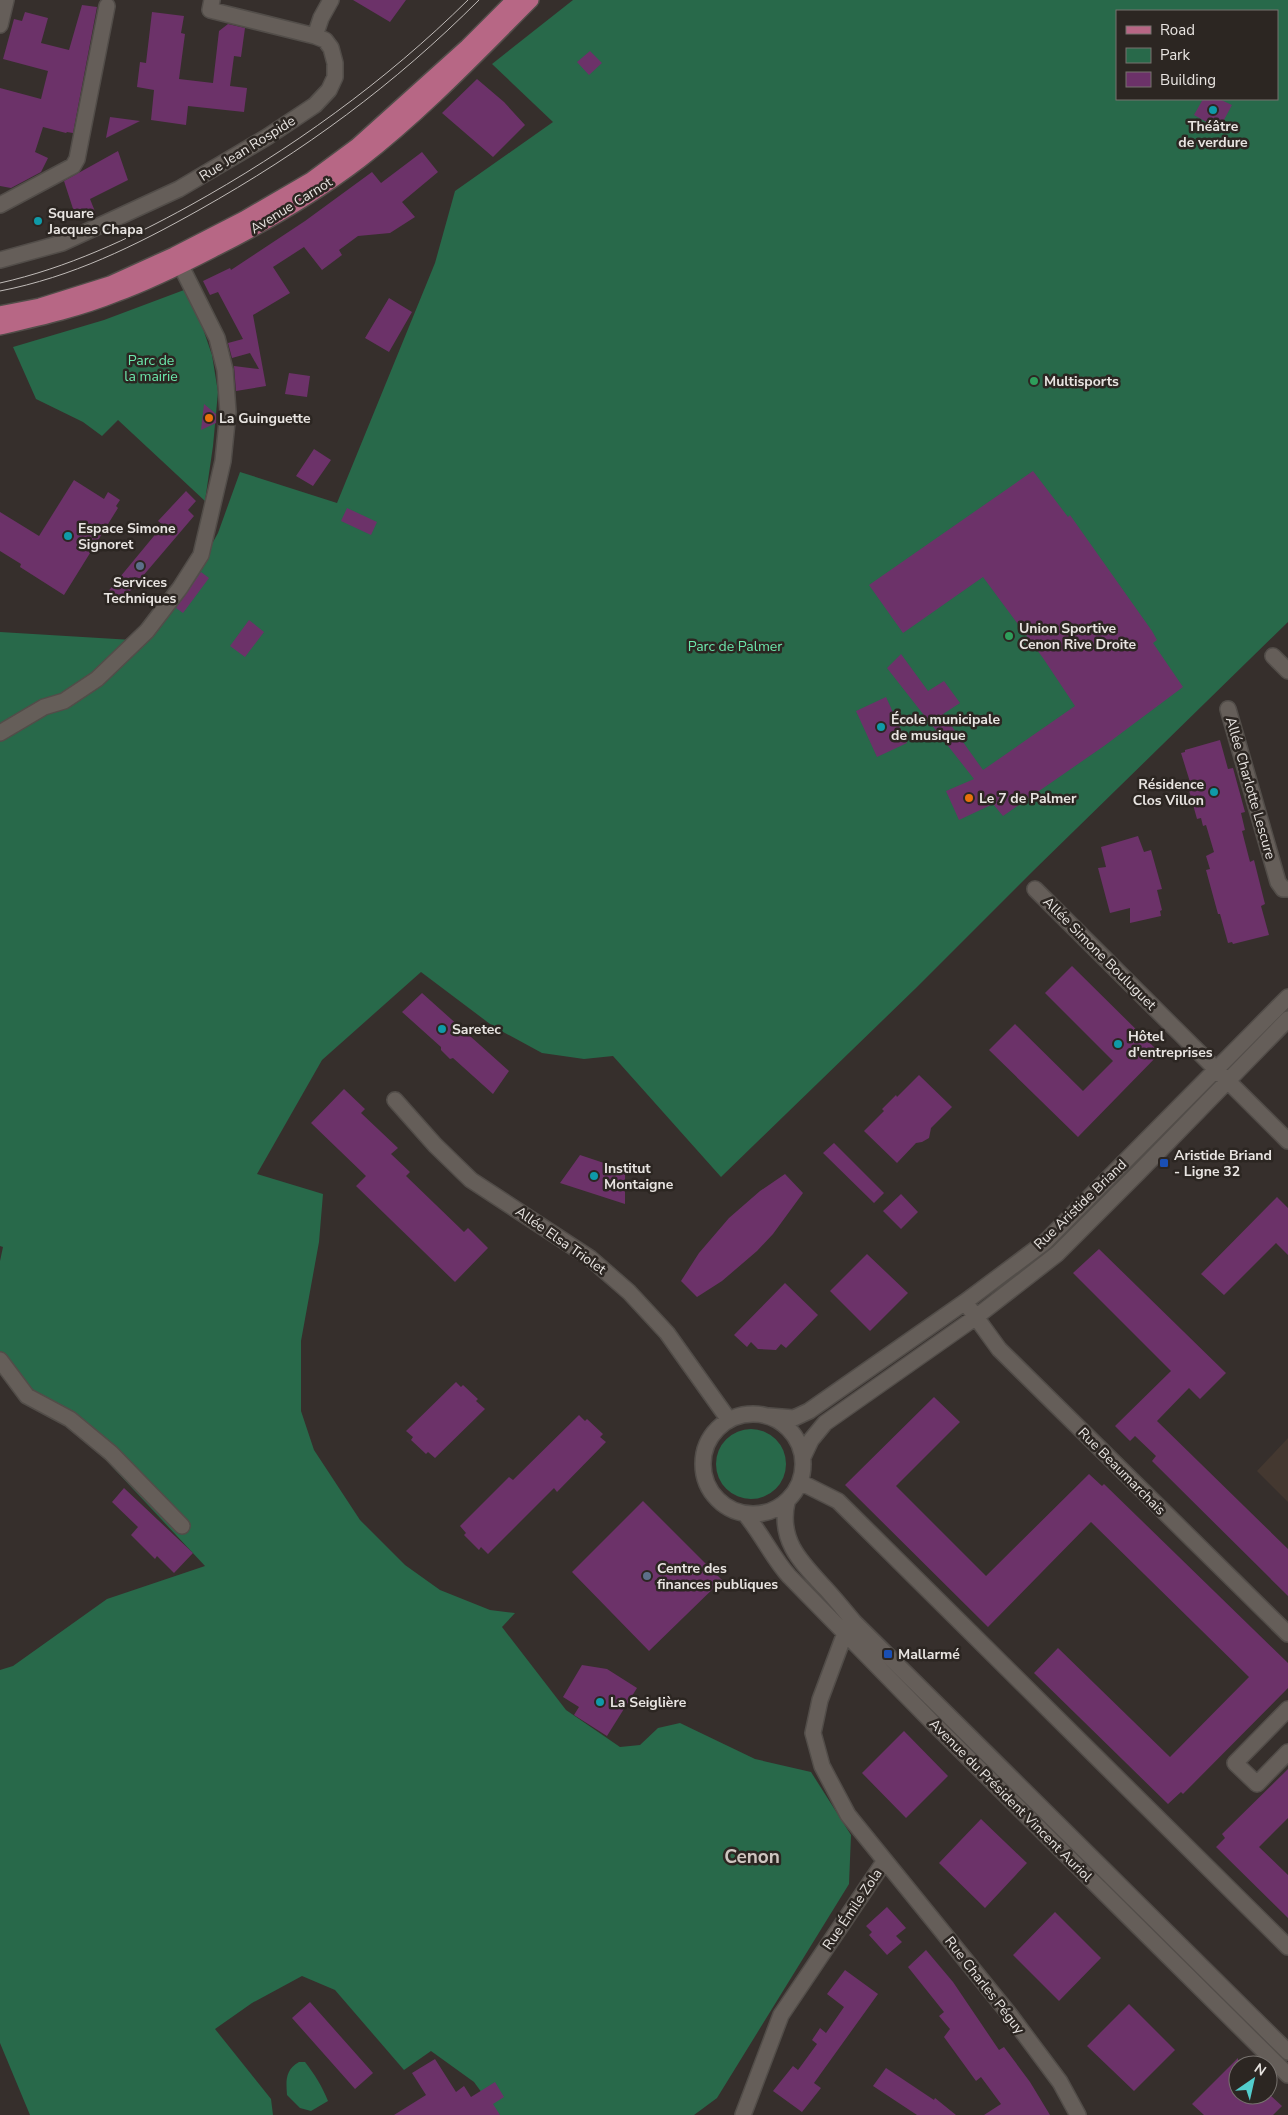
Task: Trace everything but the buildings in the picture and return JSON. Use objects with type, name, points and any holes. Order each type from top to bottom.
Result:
[{"type":"main road","name":"Avenue Carnot","points":[[0,314],[40,306],[110,284],[174,255],[244,219],[311,180],[357,146],[433,78],[514,0]]},
{"type":"main road","name":"Avenue Carnot","points":[[0,327],[44,317],[116,295],[181,266],[250,231],[318,191],[362,159],[429,100],[531,0]]},
{"type":"street","points":[[0,25],[6,0]]},
{"type":"street","points":[[315,36],[321,18],[331,0]]},
{"type":"street","name":"Rue Jean Rospide","points":[[0,260],[62,243],[179,190],[267,137],[315,105],[329,90],[334,77],[335,64],[331,48],[325,40],[211,5]]},
{"type":"street","points":[[0,205],[73,166],[77,159],[107,6]]},
{"type":"street","points":[[0,732],[44,707],[64,701],[97,679],[147,631],[180,588],[201,555],[223,461],[228,412],[226,379],[217,338],[181,266]]},
{"type":"street","points":[[1273,656],[1288,671]]},
{"type":"street","name":"Allée Charlotte Lescure","points":[[1228,709],[1278,882],[1283,889],[1288,889]]},
{"type":"street","name":"Allée Simone Bouluguet","points":[[1035,889],[1288,1141]]},
{"type":"street","name":"Rue Aristide Briand","points":[[769,1416],[794,1418],[809,1412],[965,1302],[1045,1242],[1288,997]]},
{"type":"street","name":"Rue Aristide Briand","points":[[803,1457],[812,1440],[825,1424],[976,1317],[1057,1254],[1288,1019]]},
{"type":"street","name":"Allée Elsa Triolet","points":[[395,1100],[434,1145],[471,1180],[590,1258],[629,1292],[667,1334],[729,1420]]},
{"type":"street","name":"Rue Beaumarchais","points":[[965,1302],[999,1349],[1288,1634]]},
{"type":"street","points":[[0,1360],[27,1396],[70,1419],[111,1453],[182,1526]]},
{"type":"street","points":[[742,1415],[769,1416],[792,1432],[800,1444],[803,1457],[803,1474],[797,1489],[787,1502],[774,1510],[760,1515],[745,1514],[730,1509],[718,1500],[709,1488],[704,1473],[703,1458],[708,1443],[716,1430],[729,1420],[742,1415]]},
{"type":"street","points":[[800,1482],[838,1501],[1288,1947]]},
{"type":"street","name":"Avenue du Président Vincent Auriol","points":[[787,1502],[784,1516],[790,1545],[850,1627],[1288,2075]]},
{"type":"street","name":"Avenue du Président Vincent Auriol","points":[[745,1514],[776,1561],[850,1627],[1288,2052]]},
{"type":"street","name":"Rue Émile Zola","points":[[745,2114],[781,2015],[884,1862],[848,1815],[822,1766],[813,1733],[820,1700],[850,1627]]},
{"type":"street","points":[[1288,1709],[1235,1763],[1257,1784],[1288,1752]]},
{"type":"street","name":"Rue Charles Péguy","points":[[884,1862],[1010,2015],[1060,2082],[1078,2115]]},
{"type":"shaded area","points":[[1288,1438],[1288,1502],[1257,1471]]},
{"type":"green space","name":"Parc de Palmer","points":[[573,0],[1288,0],[1288,622],[721,1177],[613,1056],[584,1059],[542,1053],[494,1027],[421,972],[322,1060],[257,1174],[323,1194],[319,1242],[301,1341],[301,1411],[314,1450],[360,1520],[405,1565],[440,1590],[490,1610],[515,1613],[502,1627],[566,1710],[620,1747],[640,1745],[658,1728],[680,1723],[755,1759],[811,1772],[851,1835],[849,1884],[717,2098],[694,2115],[498,2115],[474,2082],[431,2051],[404,2070],[335,1990],[302,1976],[252,2003],[215,2029],[271,2099],[273,2115],[30,2115],[0,2043],[0,1670],[13,1666],[107,1599],[205,1566],[48,1398],[30,1388],[0,1352],[0,1261],[3,1247],[0,1246],[0,632],[149,641],[198,569],[218,533],[240,472],[337,503],[435,263],[455,191],[553,122],[492,64]]},
{"type":"green space","name":"Parc de la mairie","points":[[184,290],[200,320],[212,355],[218,392],[205,501],[118,420],[102,436],[83,422],[36,399],[13,347],[104,320]]},
{"type":"green space","points":[[751,1429],[764,1432],[776,1439],[783,1451],[786,1464],[783,1477],[776,1489],[764,1496],[751,1499],[738,1496],[726,1489],[719,1477],[716,1464],[719,1451],[726,1439],[738,1432]]},
{"type":"green space","points":[[299,2062],[305,2062],[309,2067],[321,2085],[328,2101],[311,2111],[300,2108],[287,2095],[287,2076],[294,2065]]},
{"type":"tram line","points":[[0,283],[73,261],[120,241],[189,206],[264,162],[335,113],[370,86],[404,59],[468,0]]},
{"type":"tram line","points":[[0,291],[52,278],[102,259],[175,223],[238,188],[311,140],[381,88],[447,31],[479,0]]},
{"type":"place","name":"Théâtre de verdure","points":[[1213,110]]},
{"type":"place","name":"Square Jacques Chapa","points":[[38,221]]},
{"type":"place","name":"Multisports","points":[[1034,381]]},
{"type":"place","name":"La Guinguette","points":[[209,418]]},
{"type":"place","name":"Espace Simone Signoret","points":[[68,536]]},
{"type":"place","name":"Services Techniques","points":[[140,566]]},
{"type":"place","name":"Union Sportive Cenon Rive Droite","points":[[1009,636]]},
{"type":"place","name":"École municipale de musique","points":[[881,727]]},
{"type":"place","name":"Résidence Clos Villon","points":[[1214,792]]},
{"type":"place","name":"Le 7 de Palmer","points":[[969,798]]},
{"type":"place","name":"Saretec","points":[[442,1029]]},
{"type":"place","name":"Hôtel d'entreprises","points":[[1118,1044]]},
{"type":"place","name":"Aristide Briand - Ligne 32","points":[[1164,1163]]},
{"type":"place","name":"Institut Montaigne","points":[[594,1176]]},
{"type":"place","name":"Centre des finances publiques","points":[[647,1576]]},
{"type":"place","name":"Mallarmé","points":[[888,1654]]},
{"type":"place","name":"La Seiglière","points":[[600,1702]]},
{"type":"district","name":"Cenon","points":[[752,1856]]}]
